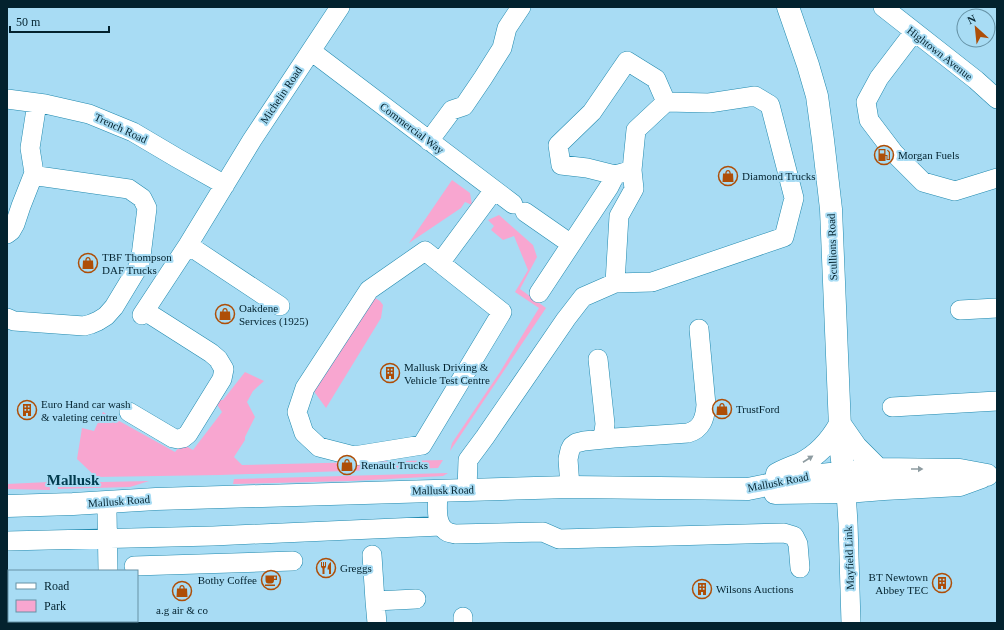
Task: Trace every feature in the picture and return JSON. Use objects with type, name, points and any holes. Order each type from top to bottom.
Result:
[{"type":"main road","name":"Scullions Road","points":[[788,7],[817,96],[823,140],[831,209],[841,452],[845,482]]},
{"type":"main road","points":[[748,489],[801,463],[820,451],[833,437],[840,424],[856,447],[878,469]]},
{"type":"main road","name":"Mallusk Road","points":[[845,482],[878,469],[960,470],[992,475]]},
{"type":"main road","name":"Mallusk Road","points":[[7,506],[438,490],[570,487],[748,489],[811,476],[884,489],[960,485],[992,475]]},
{"type":"street","name":"Michelin Road","points":[[129,412],[173,438],[183,438],[188,434],[194,425],[222,379],[224,369],[218,359],[211,353],[143,313],[188,245],[252,140],[340,7]]},
{"type":"street","points":[[429,141],[452,110],[464,106],[502,48],[507,28],[521,7]]},
{"type":"street","name":"Hightown Avenue","points":[[883,7],[976,80],[997,99]]},
{"type":"street","points":[[914,32],[879,78],[866,102],[869,120],[894,153],[923,182],[955,190],[997,178]]},
{"type":"street","name":"Commercial Way","points":[[311,51],[494,190],[571,244]]},
{"type":"street","points":[[624,173],[561,166],[558,146],[592,112],[627,61],[656,79],[666,102]]},
{"type":"street","points":[[467,490],[468,460],[566,319],[583,297],[614,283],[652,282],[784,237],[794,198],[770,105],[755,96],[709,103],[666,102],[636,130],[624,173],[609,187],[539,293]]},
{"type":"street","name":"Trench Road","points":[[7,99],[46,104],[89,114],[133,132],[225,185]]},
{"type":"street","points":[[7,234],[11,231],[15,224],[20,206],[34,173],[30,148],[38,103]]},
{"type":"street","points":[[7,318],[14,321],[84,326],[91,324],[106,316],[114,307],[140,264],[147,208],[142,198],[129,189],[38,176],[34,173]]},
{"type":"street","points":[[614,283],[619,216],[634,189],[624,173]]},
{"type":"street","points":[[440,263],[494,190]]},
{"type":"street","points":[[188,245],[280,306]]},
{"type":"street","points":[[425,251],[440,263],[502,312],[422,445],[354,456],[319,446],[304,433],[297,412],[305,388],[369,290],[425,251]]},
{"type":"street","points":[[960,310],[997,308]]},
{"type":"street","points":[[570,487],[568,459],[572,446],[576,444],[584,441],[601,439],[688,433],[693,432],[698,428],[705,415],[706,405],[699,329]]},
{"type":"street","points":[[598,359],[605,424],[601,439]]},
{"type":"street","points":[[892,407],[997,401]]},
{"type":"street","name":"Mayfield Link","points":[[845,482],[851,623]]},
{"type":"street","points":[[438,490],[438,517],[441,526],[447,532],[455,534],[543,532],[559,539],[784,533],[794,536],[798,544],[800,568]]},
{"type":"street","points":[[108,502],[108,570]]},
{"type":"street","points":[[7,541],[213,536],[441,526]]},
{"type":"street","points":[[213,536],[213,563]]},
{"type":"street","points":[[372,555],[377,623]]},
{"type":"street","points":[[134,566],[293,561]]},
{"type":"street","points":[[375,601],[416,599]]},
{"type":"green space","points":[[452,180],[470,193],[472,205],[465,202],[461,208],[409,243]]},
{"type":"green space","points":[[499,215],[533,245],[537,257],[520,289],[546,308],[450,451],[452,443],[500,372],[539,308],[515,292],[528,270],[514,236],[503,240],[491,230],[494,226],[488,220]]},
{"type":"green space","points":[[375,298],[383,305],[381,318],[326,408],[313,390],[369,299]]},
{"type":"green space","points":[[245,372],[264,381],[253,391],[247,402],[255,417],[245,440],[234,457],[242,465],[443,460],[438,468],[220,475],[96,477],[77,459],[82,428],[94,431],[103,412],[175,452],[182,444],[193,450],[222,412],[214,400],[223,400]]},
{"type":"green space","points":[[448,473],[443,476],[352,481],[233,484],[234,479]]},
{"type":"green space","points":[[149,481],[130,487],[58,489],[57,483]]},
{"type":"green space","points":[[49,482],[50,490],[7,489],[7,484]]},
{"type":"place","name":"Morgan Fuels","points":[[884,155]]},
{"type":"place","name":"Diamond Trucks","points":[[728,176]]},
{"type":"place","name":"TBF Thompson DAF Trucks","points":[[88,263]]},
{"type":"place","name":"Oakdene Services (1925)","points":[[225,314]]},
{"type":"place","name":"Mallusk Driving & Vehicle Test Centre","points":[[390,373]]},
{"type":"place","name":"TrustFord","points":[[722,409]]},
{"type":"place","name":"Euro Hand car wash & valeting centre","points":[[27,410]]},
{"type":"place","name":"Renault Trucks","points":[[347,465]]},
{"type":"place","name":"Greggs","points":[[326,568]]},
{"type":"place","name":"Bothy Coffee","points":[[271,580]]},
{"type":"place","name":"BT Newtown Abbey TEC","points":[[942,583]]},
{"type":"place","name":"Wilsons Auctions","points":[[702,589]]},
{"type":"place","name":"a.g air & co","points":[[182,591]]},
{"type":"district","name":"Mallusk","points":[[73,480]]}]
